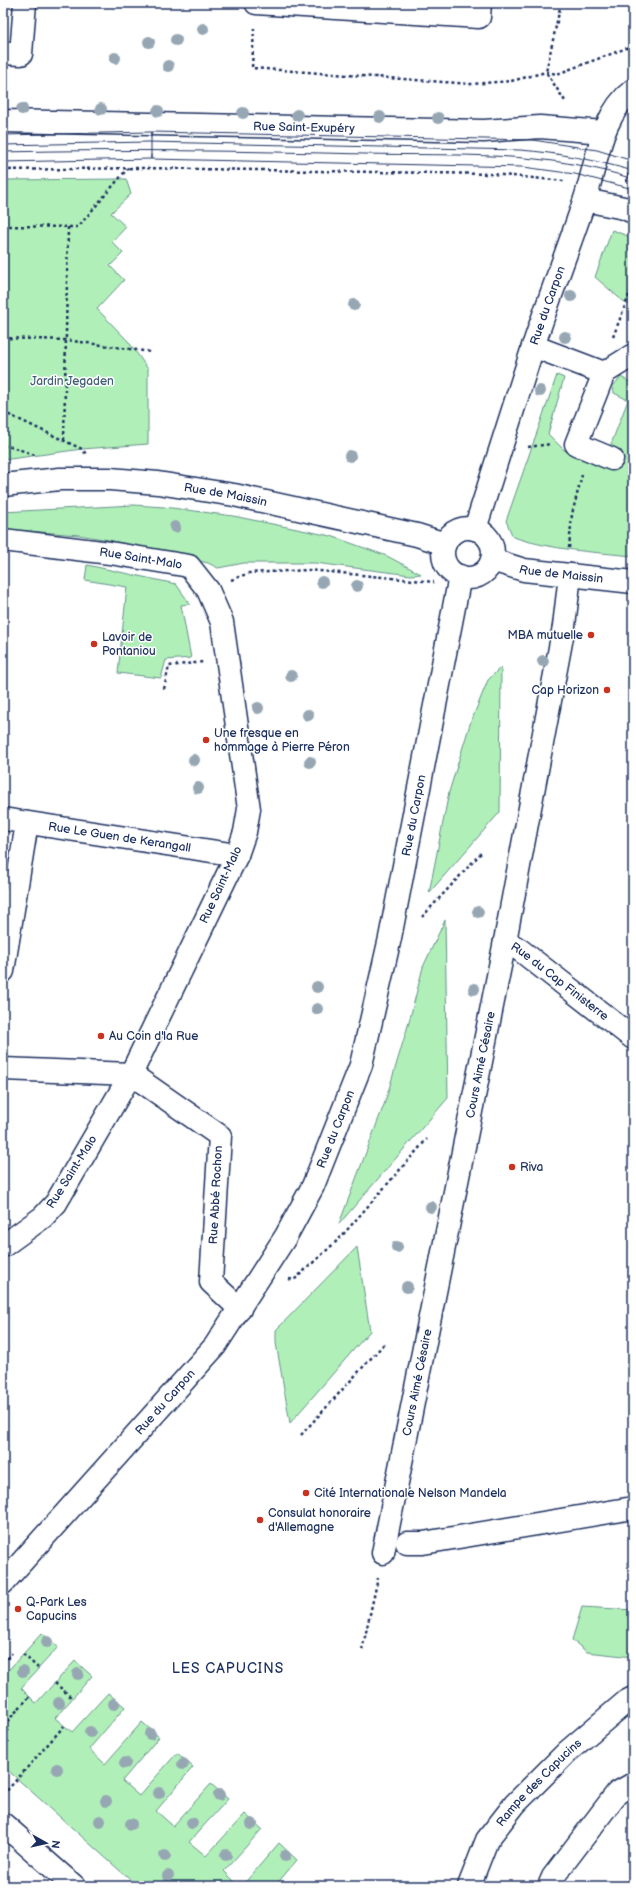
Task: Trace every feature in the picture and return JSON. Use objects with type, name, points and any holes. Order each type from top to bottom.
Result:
[{"type":"street","points":[[3,53],[21,54],[25,3]]},
{"type":"street","points":[[256,4],[479,17],[480,3]]},
{"type":"street","name":"Rue du Carpon","points":[[475,529],[533,346],[587,193],[604,132],[613,113],[624,97],[633,90]]},
{"type":"street","name":"Rue Saint-Exupéry","points":[[3,121],[484,131],[540,127],[604,132]]},
{"type":"street","points":[[587,193],[633,212]]},
{"type":"street","points":[[533,346],[602,372]]},
{"type":"street","points":[[612,459],[582,446],[602,372],[633,355]]},
{"type":"street","name":"Rue de Maissin","points":[[3,485],[60,479],[110,479],[158,483],[234,495],[417,535],[445,544]]},
{"type":"street","points":[[475,529],[488,538],[493,556],[492,560],[482,574],[459,580],[446,563],[444,555],[445,544],[452,534],[459,530],[475,529]]},
{"type":"street","name":"Rue Saint-Malo","points":[[3,540],[110,553],[189,566],[208,590],[222,622],[249,809],[237,855],[131,1074],[56,1203],[43,1217],[3,1246]]},
{"type":"street","name":"Rue de Maissin","points":[[492,560],[524,570],[633,582]]},
{"type":"street","name":"Cours Aimé Césaire","points":[[383,1553],[505,941],[564,626],[570,575]]},
{"type":"street","name":"Rue du Carpon","points":[[3,1583],[210,1352],[266,1269],[313,1186],[361,1065],[390,938],[459,580]]},
{"type":"street","name":"Rue Le Guen de Kerangall","points":[[3,819],[27,824],[237,855]]},
{"type":"street","points":[[3,972],[27,824]]},
{"type":"street","name":"Rue du Cap Finisterre","points":[[505,941],[520,950],[633,1038]]},
{"type":"street","points":[[3,1069],[131,1074]]},
{"type":"street","name":"Rue Abbé Rochon","points":[[131,1074],[220,1136],[211,1282],[240,1309]]},
{"type":"street","points":[[407,1543],[424,1544],[633,1508]]},
{"type":"street","name":"Rampe des Capucins","points":[[470,1886],[488,1840],[515,1804],[567,1752],[627,1700],[633,1698]]},
{"type":"street","points":[[549,1886],[553,1877],[617,1793],[633,1784]]},
{"type":"street","points":[[3,1824],[74,1886]]},
{"type":"path","points":[[561,3],[546,72],[565,101]]},
{"type":"path","points":[[256,4],[252,68],[471,84],[511,81],[546,72],[557,74],[626,48],[633,50]]},
{"type":"path","points":[[3,226],[78,227],[129,168]]},
{"type":"path","points":[[3,170],[129,168],[492,174],[558,180],[587,193]]},
{"type":"path","points":[[64,440],[68,227]]},
{"type":"path","points":[[602,372],[633,285]]},
{"type":"path","points":[[3,338],[66,340],[150,352]]},
{"type":"path","points":[[3,412],[82,449],[89,458]]},
{"type":"path","points":[[503,439],[530,447],[545,445],[582,446],[568,542],[570,575]]},
{"type":"path","points":[[3,446],[12,447],[37,456]]},
{"type":"path","points":[[208,590],[249,573],[283,570],[317,570],[459,580]]},
{"type":"path","points":[[164,689],[169,666],[227,659]]},
{"type":"path","points":[[422,917],[481,853]]},
{"type":"path","points":[[266,1269],[294,1280],[340,1238],[427,1139]]},
{"type":"path","points":[[302,1434],[384,1344]]},
{"type":"path","points":[[362,1650],[383,1553]]},
{"type":"path","points":[[3,1664],[12,1653]]},
{"type":"path","points":[[22,1654],[38,1668]]},
{"type":"path","points":[[55,1683],[72,1698]]},
{"type":"path","points":[[3,1726],[30,1696]]},
{"type":"path","points":[[3,1795],[64,1726]]},
{"type":"green space","name":"Jardin Jegaden","points":[[126,179],[131,194],[111,213],[126,227],[112,242],[123,253],[110,266],[124,280],[97,309],[128,341],[148,369],[148,444],[82,449],[3,460],[3,180]]},
{"type":"green space","points":[[612,230],[633,238],[633,306],[625,303],[595,277]]},
{"type":"green space","points":[[557,375],[564,378],[548,434],[564,450],[599,463],[608,452],[628,400],[614,393],[613,386],[621,377],[633,384],[633,556],[573,550],[543,545],[513,537],[506,521]]},
{"type":"green space","points":[[134,505],[164,507],[233,516],[331,536],[387,556],[421,574],[411,575],[315,563],[244,563],[218,568],[208,563],[109,540],[79,535],[3,529],[3,512]]},
{"type":"green space","points":[[87,565],[176,584],[190,604],[181,605],[191,658],[166,660],[161,678],[118,673],[127,587],[85,580]]},
{"type":"green space","points":[[501,667],[500,812],[429,893],[449,792],[470,724],[488,680]]},
{"type":"green space","points":[[445,920],[448,1098],[339,1224],[385,1102],[409,1022],[423,967]]},
{"type":"green space","points":[[357,1247],[370,1331],[290,1423],[276,1343],[276,1330]]},
{"type":"green space","points":[[582,1607],[633,1610],[633,1657],[587,1652],[572,1640]]},
{"type":"green space","points":[[42,1633],[58,1647],[21,1688],[36,1703],[75,1661],[92,1676],[55,1718],[72,1732],[108,1693],[125,1707],[89,1749],[105,1764],[142,1722],[159,1737],[122,1781],[139,1796],[177,1753],[193,1767],[156,1811],[173,1826],[211,1784],[228,1799],[189,1842],[206,1856],[245,1814],[262,1829],[224,1871],[239,1886],[137,1886],[3,1766],[3,1676]]},
{"type":"green space","points":[[279,1843],[297,1860],[275,1886],[242,1886]]},
{"type":"tram line","points":[[3,135],[151,132],[151,137]]},
{"type":"tram line","points":[[633,161],[597,150],[533,140],[151,132],[151,159],[523,167],[575,174],[633,189]]},
{"type":"tram line","points":[[3,145],[148,142],[520,150],[577,158],[633,171]]},
{"type":"tram line","points":[[3,152],[184,151],[500,156],[568,163],[633,179]]},
{"type":"tram line","points":[[3,162],[151,159],[151,155]]},
{"type":"place","name":"MBA mutuelle","points":[[591,635]]},
{"type":"place","name":"Lavoir de Pontaniou","points":[[94,644]]},
{"type":"place","name":"Cap Horizon","points":[[607,690]]},
{"type":"place","name":"Une fresque en hommage à Pierre Péron","points":[[206,740]]},
{"type":"place","name":"Au Coin d'la Rue","points":[[101,1036]]},
{"type":"place","name":"Riva","points":[[512,1167]]},
{"type":"place","name":"Cité Internationale Nelson Mandela","points":[[306,1493]]},
{"type":"place","name":"Consulat honoraire d'Allemagne","points":[[260,1520]]},
{"type":"place","name":"Q-Park Les Capucins","points":[[18,1609]]},
{"type":"district","name":"LES CAPUCINS","points":[[228,1668]]}]
